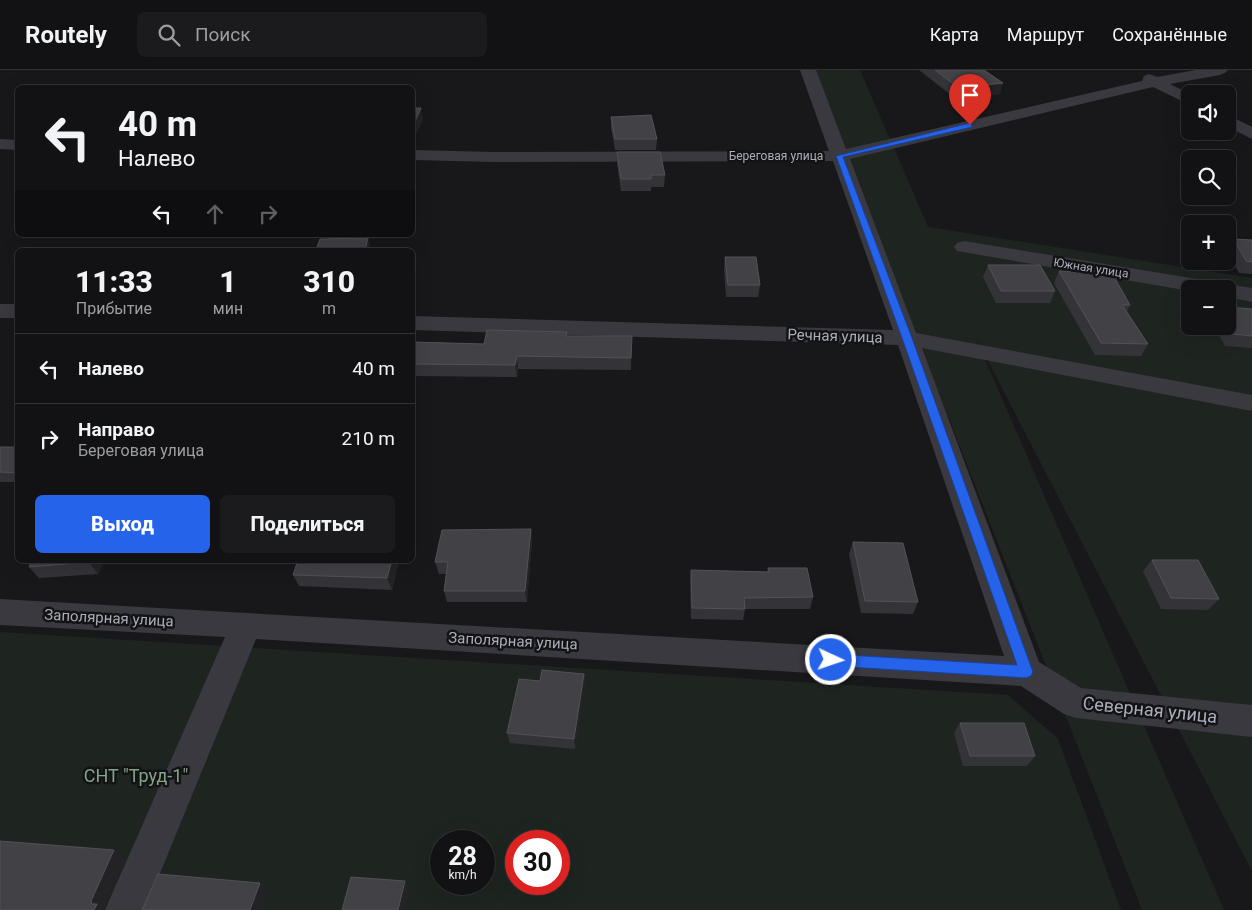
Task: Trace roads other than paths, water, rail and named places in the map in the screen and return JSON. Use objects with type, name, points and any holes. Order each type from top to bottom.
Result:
[{"type":"street","points":[[808,70],[907,338],[1026,672]]},
{"type":"street","points":[[1132,70],[1181,95]]},
{"type":"street","name":"Береговая улица","points":[[415,155],[495,157],[839,156],[1156,82],[1220,70]]},
{"type":"street","points":[[1236,125],[1252,134]]},
{"type":"street","points":[[0,144],[15,145]]},
{"type":"street","name":"Южная улица","points":[[964,247],[1181,283]]},
{"type":"street","points":[[1236,292],[1252,295]]},
{"type":"street","points":[[0,311],[15,311]]},
{"type":"street","name":"Речная улица","points":[[415,323],[907,338],[1252,403]]},
{"type":"street","name":"Заполярная улица","points":[[0,612],[1026,672]]},
{"type":"street","points":[[125,910],[246,625]]},
{"type":"street","name":"Северная улица","points":[[1026,672],[1076,703],[1252,721]]},
{"type":"park label","name":"СНТ \"Труд-1\"","points":[[136,776]]}]
